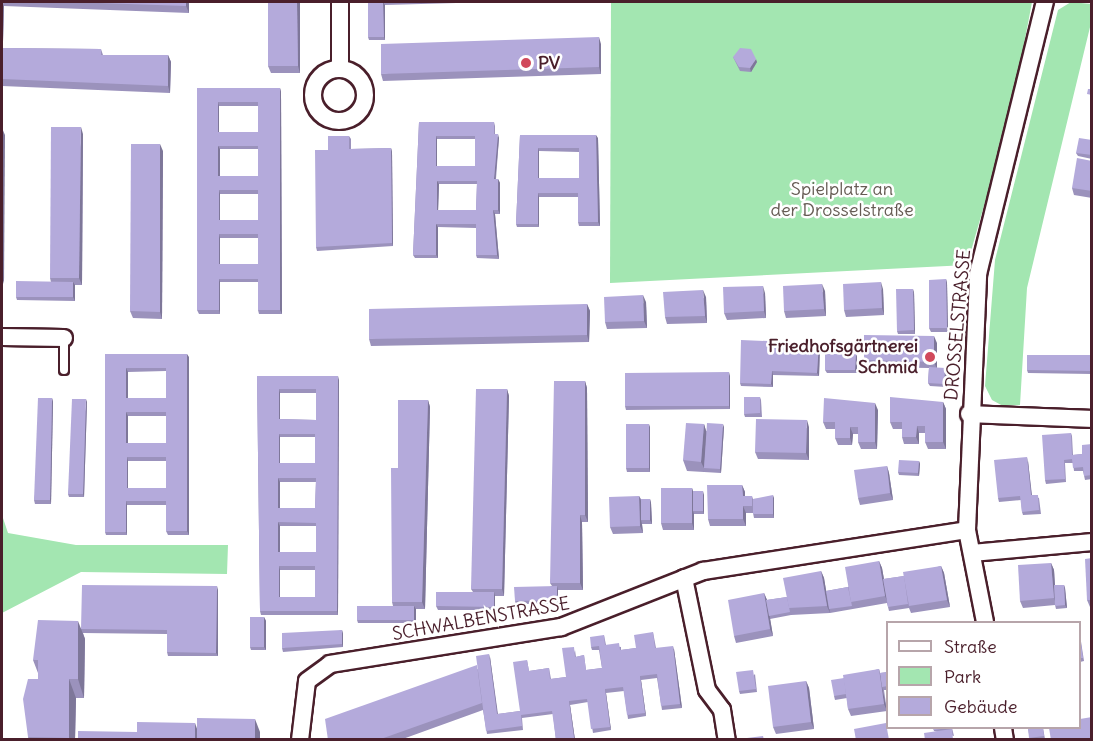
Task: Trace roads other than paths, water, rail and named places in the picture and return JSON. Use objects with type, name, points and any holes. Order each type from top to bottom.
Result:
[{"type":"street","points":[[340,2],[340,69]]},
{"type":"street","name":"DROSSELSTRASSE","points":[[985,621],[967,530],[969,414],[980,263],[1045,2]]},
{"type":"street","points":[[2,337],[64,338]]},
{"type":"street","points":[[969,414],[1092,419]]},
{"type":"street","name":"SCHWALBENSTRASSE","points":[[300,740],[307,681],[330,664],[561,627],[684,578],[967,530]]},
{"type":"street","points":[[972,553],[1092,542]]},
{"type":"street","points":[[684,578],[707,690],[722,710],[727,740]]},
{"type":"lane","points":[[64,338],[64,370]]},
{"type":"place","name":"PV","points":[[526,63]]},
{"type":"place","name":"Friedhofsgärtnerei Schmid","points":[[930,357]]},
{"type":"park label","name":"Spielplatz an der Drosselstraße","points":[[842,200]]}]
